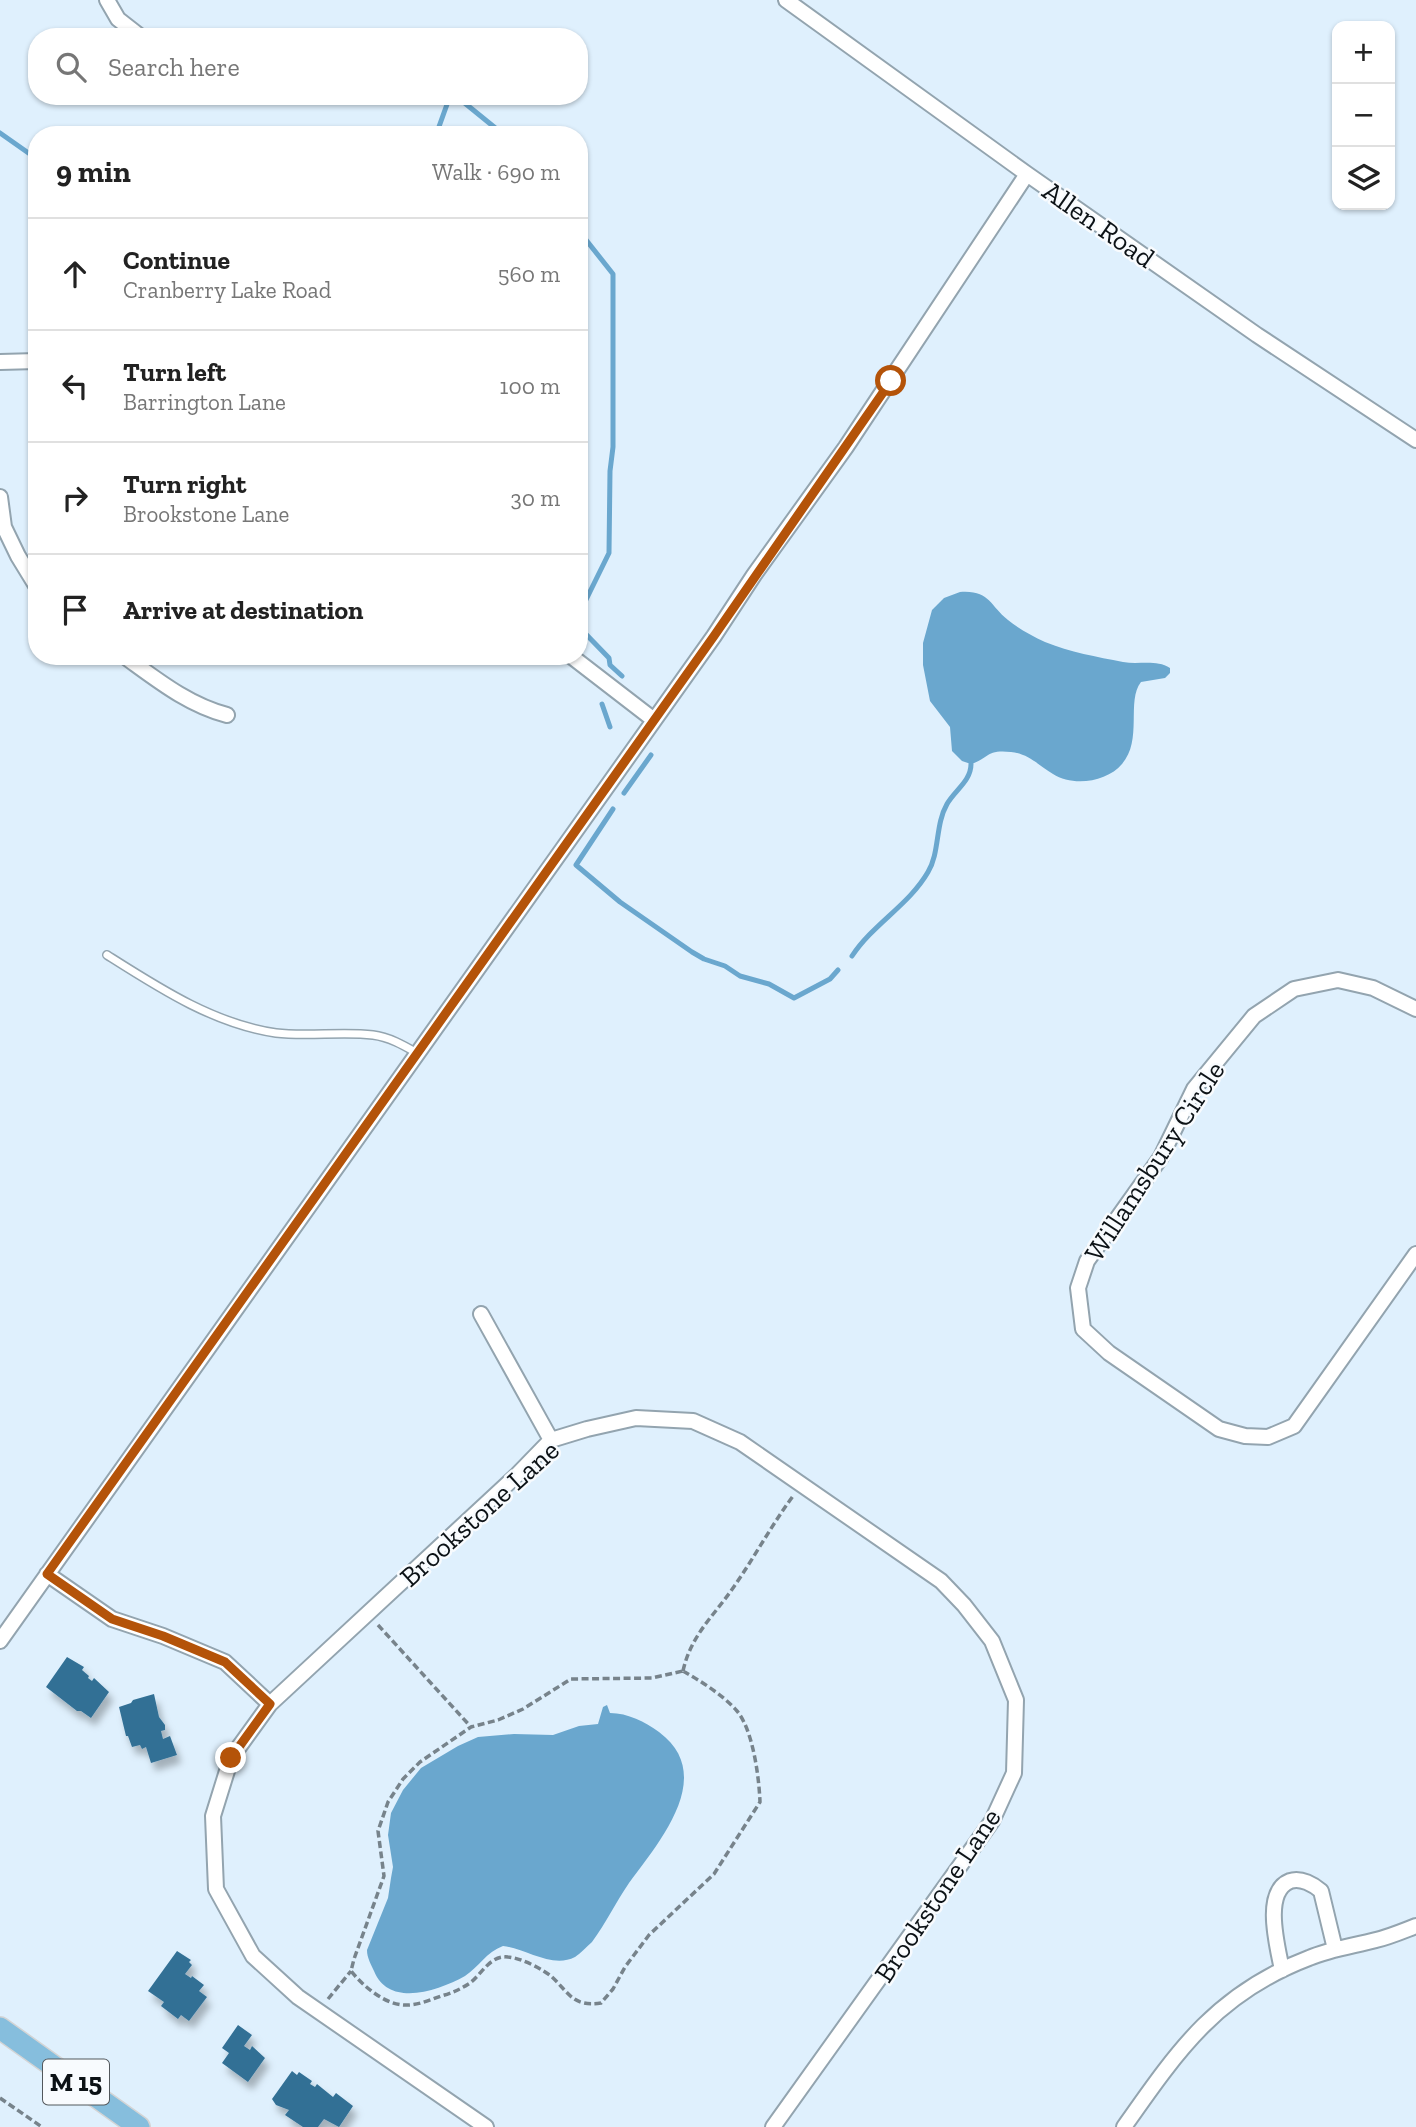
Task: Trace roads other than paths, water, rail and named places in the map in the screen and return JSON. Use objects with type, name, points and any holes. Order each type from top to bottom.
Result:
[{"type":"main road","name":"M 15","points":[[0,2028],[139,2127]]},
{"type":"street","points":[[107,0],[118,19],[130,28]]},
{"type":"street","name":"Allen Road","points":[[786,0],[1027,174],[1257,335],[1416,440]]},
{"type":"street","points":[[0,1641],[846,447],[1027,174]]},
{"type":"street","points":[[0,362],[28,361]]},
{"type":"street","points":[[0,497],[4,527],[28,572]]},
{"type":"street","points":[[137,665],[177,694],[209,710],[227,715]]},
{"type":"street","points":[[583,665],[654,720]]},
{"type":"street","name":"Willamsbury Circle","points":[[1416,1009],[1373,988],[1338,980],[1294,989],[1254,1016],[1194,1089],[1161,1157],[1087,1261],[1077,1288],[1083,1329],[1110,1353],[1219,1429],[1245,1436],[1268,1437],[1294,1426],[1416,1254]]},
{"type":"street","points":[[481,1314],[551,1440]]},
{"type":"street","name":"Brookstone Lane","points":[[486,2127],[298,1997],[253,1956],[216,1889],[213,1816],[231,1758],[270,1704],[517,1475],[551,1440],[636,1418],[693,1421],[740,1442],[942,1581],[992,1641],[1016,1700],[1014,1773],[992,1821],[773,2127]]},
{"type":"street","points":[[47,1574],[112,1619],[163,1636],[225,1662],[270,1704]]},
{"type":"street","points":[[1282,1970],[1274,1925],[1274,1906],[1276,1895],[1288,1881],[1310,1883],[1321,1891],[1335,1949]]},
{"type":"street","points":[[1124,2127],[1163,2071],[1204,2022],[1236,1995],[1308,1958],[1416,1926]]},
{"type":"lane","points":[[107,955],[175,998],[245,1026],[290,1034],[373,1035],[393,1040],[417,1053]]},
{"type":"water","points":[[960,592],[983,596],[1017,626],[1054,646],[1113,660],[1159,664],[1170,668],[1170,673],[1165,678],[1141,682],[1135,699],[1132,744],[1116,770],[1099,779],[1070,780],[1053,774],[1017,753],[992,753],[971,764],[962,761],[952,751],[950,727],[930,701],[923,665],[923,643],[932,610],[944,598]]},
{"type":"water","points":[[607,1705],[610,1713],[630,1716],[654,1728],[676,1749],[683,1768],[683,1788],[667,1828],[592,1942],[575,1957],[557,1961],[503,1946],[492,1952],[465,1976],[428,1991],[402,1993],[381,1982],[370,1963],[367,1950],[388,1898],[393,1867],[388,1835],[391,1813],[403,1790],[421,1768],[478,1737],[553,1735],[579,1726],[598,1724],[603,1707]]},
{"type":"waterway","points":[[439,126],[447,105]]},
{"type":"waterway","points":[[467,105],[493,126]]},
{"type":"waterway","points":[[0,133],[28,153]]},
{"type":"waterway","points":[[588,242],[613,274],[613,447],[609,553],[588,596]]},
{"type":"waterway","points":[[588,636],[622,676]]},
{"type":"waterway","points":[[602,704],[610,727]]},
{"type":"waterway","points":[[624,793],[651,755]]},
{"type":"waterway","points":[[852,956],[870,934],[911,895],[928,872],[943,812],[966,780],[971,764]]},
{"type":"waterway","points":[[613,809],[576,865],[620,902],[704,959],[725,966],[740,976],[769,984],[794,998],[830,979],[838,970]]}]
